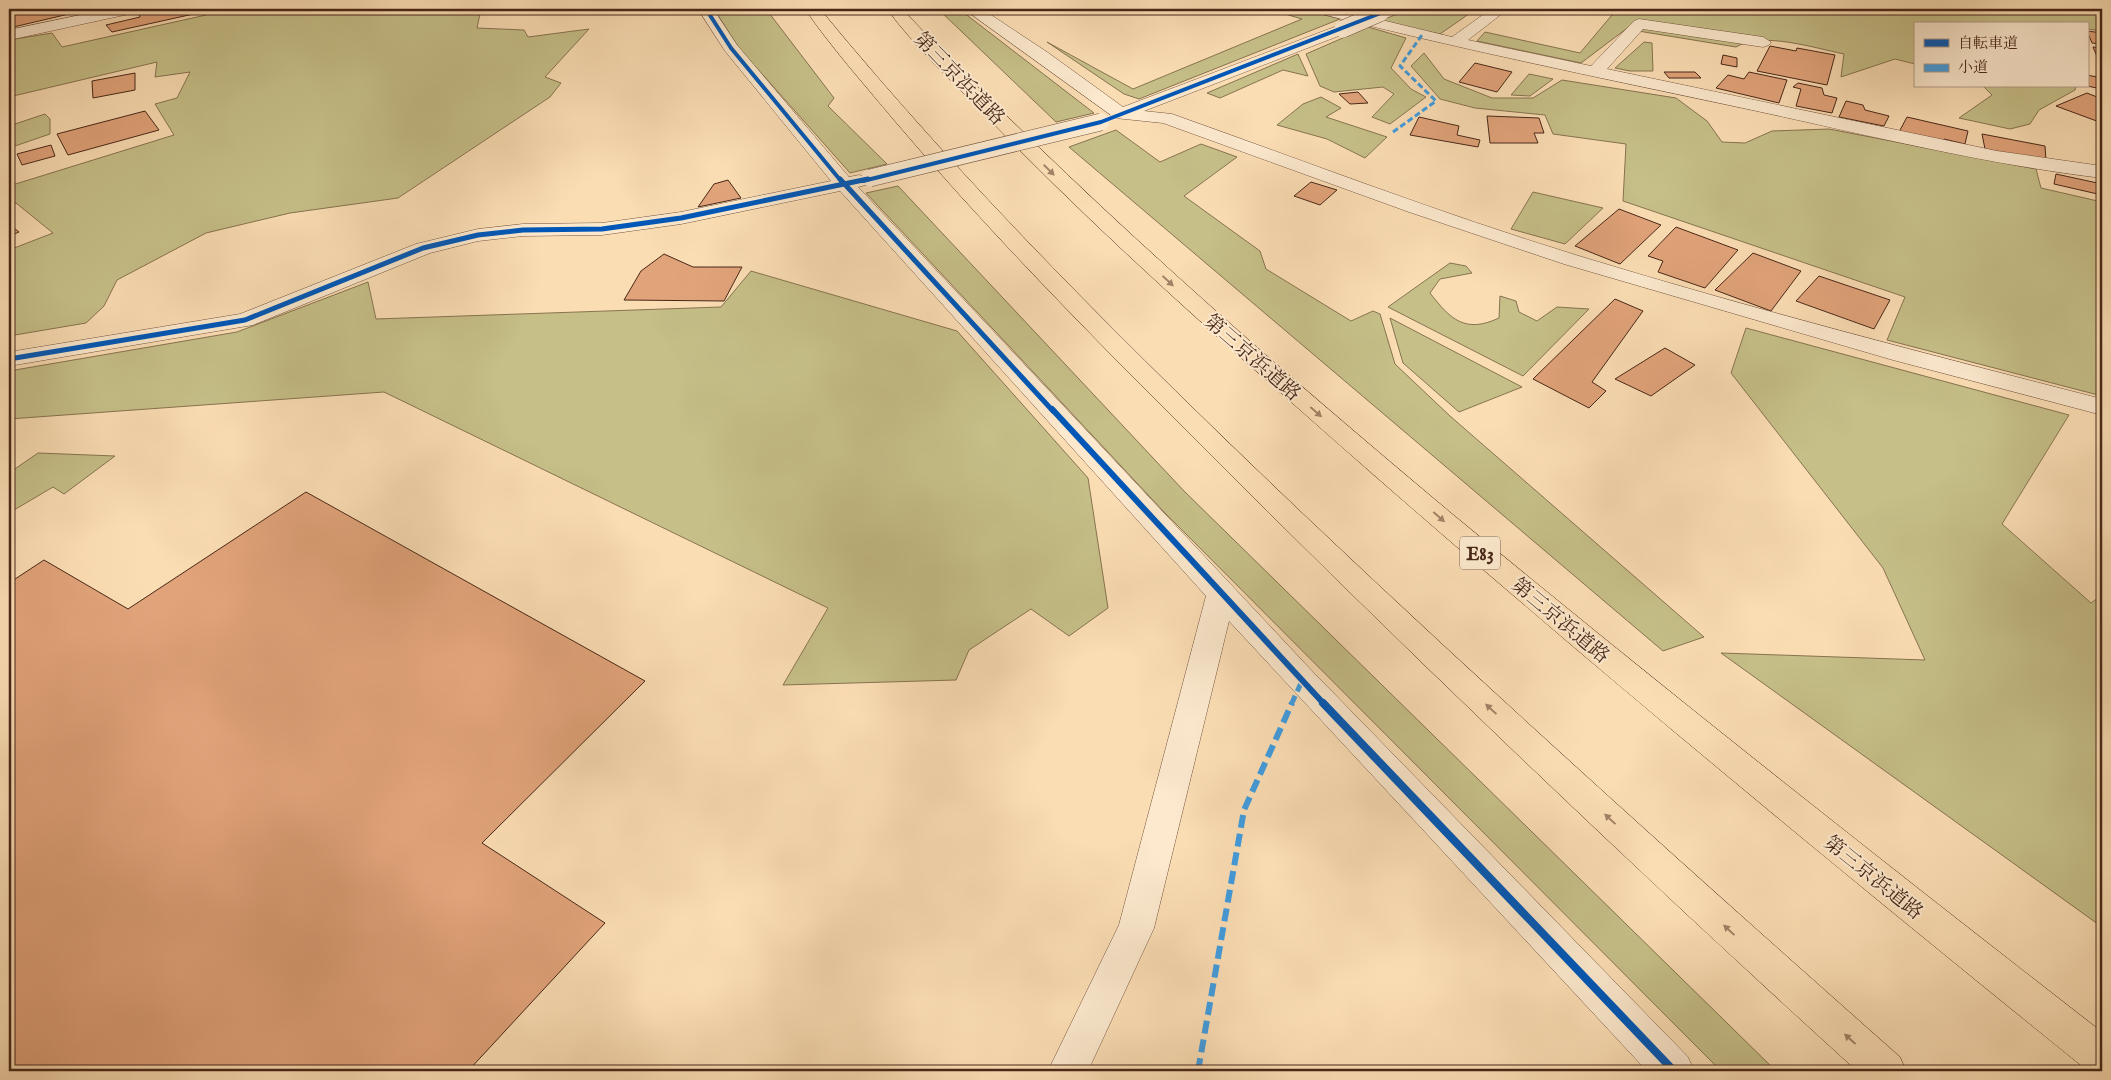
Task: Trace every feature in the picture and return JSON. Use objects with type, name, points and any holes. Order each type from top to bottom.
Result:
[{"type":"highway","points":[[812,9],[868,81],[997,225],[1141,372],[1388,614],[1727,928],[1886,1071]]},
{"type":"highway","name":"第三京浜道路","points":[[894,9],[943,63],[1079,199],[1226,334],[1537,600],[1839,849],[2102,1057]]},
{"type":"street","points":[[9,35],[129,9]]},
{"type":"street","points":[[706,9],[731,48],[858,182],[1221,593],[1302,681],[1674,1071]]},
{"type":"street","points":[[972,9],[1041,55],[1121,114],[1166,118],[1416,208],[1589,265],[1892,352],[2102,407]]},
{"type":"street","points":[[1319,9],[1455,42],[1997,158],[2102,172]]},
{"type":"street","points":[[1455,42],[1501,9]]},
{"type":"street","points":[[9,359],[245,320],[321,292],[423,248],[478,235],[524,230],[602,229],[681,218],[858,182],[1101,122],[1385,11]]},
{"type":"street","points":[[1595,72],[1639,24],[1763,42]]},
{"type":"street","points":[[1068,1071],[1136,928],[1221,593]]},
{"type":"shaded area","points":[[213,9],[481,9],[477,28],[524,30],[528,37],[589,29],[545,77],[561,83],[550,97],[398,198],[290,213],[206,233],[117,280],[104,306],[86,323],[9,336],[9,250],[53,233],[16,203],[9,205],[9,186],[174,135],[155,104],[177,98],[190,72],[155,77],[157,62],[9,97],[9,40],[52,33],[62,47],[206,15]]},
{"type":"shaded area","points":[[714,9],[766,9],[834,98],[828,106],[887,164],[850,173],[739,48]]},
{"type":"shaded area","points":[[938,9],[959,9],[1094,113],[1056,122]]},
{"type":"shaded area","points":[[1268,9],[1302,9],[1340,19],[1139,99],[1124,94],[1047,42],[1133,89],[1302,19]]},
{"type":"shaded area","points":[[1409,9],[1476,9],[1440,34],[1378,22]]},
{"type":"shaded area","points":[[1617,9],[1771,9],[1797,14],[1799,9],[2102,9],[2102,31],[2088,29],[2088,22],[1914,22],[1914,64],[1895,59],[1841,77],[1844,54],[1788,42],[1747,42],[1736,47],[1626,29],[1581,63],[1477,41],[1485,32],[1580,53]]},
{"type":"shaded area","points":[[1368,27],[1406,38],[1391,68],[1411,89],[1426,97],[1390,124],[1372,117],[1394,94],[1383,87],[1334,92],[1320,86],[1306,54]]},
{"type":"shaded area","points":[[1644,42],[1652,43],[1653,71],[1630,71],[1615,68]]},
{"type":"shaded area","points":[[1424,53],[1444,79],[1492,98],[1533,98],[1562,80],[1676,98],[1707,121],[1722,142],[1745,143],[1772,131],[1829,129],[2036,169],[2041,188],[2102,202],[2102,396],[1887,340],[1905,297],[1623,201],[1626,144],[1553,134],[1545,115],[1475,108],[1440,99],[1411,66]]},
{"type":"shaded area","points":[[1298,54],[1308,76],[1283,70],[1220,98],[1207,93]]},
{"type":"shaded area","points":[[1529,74],[1553,79],[1530,96],[1511,95]]},
{"type":"shaded area","points":[[1985,88],[2076,88],[2039,110],[2030,124],[2010,129],[1959,118],[1992,95]]},
{"type":"shaded area","points":[[1321,97],[1341,108],[1326,117],[1387,137],[1365,158],[1327,139],[1277,125],[1303,104]]},
{"type":"shaded area","points":[[45,114],[50,119],[50,134],[9,148],[9,126]]},
{"type":"shaded area","points":[[1116,130],[1160,162],[1201,144],[1237,157],[1184,196],[1260,251],[1266,269],[1351,321],[1373,311],[1380,314],[1395,364],[1450,416],[1704,637],[1663,651],[1069,147]]},
{"type":"shaded area","points":[[898,186],[1184,491],[1776,1071],[1721,1071],[1164,512],[866,193]]},
{"type":"shaded area","points":[[1533,192],[1603,208],[1565,244],[1511,229]]},
{"type":"shaded area","points":[[1450,263],[1466,266],[1472,273],[1440,279],[1430,293],[1452,317],[1468,324],[1487,323],[1499,318],[1500,296],[1516,301],[1519,312],[1537,321],[1557,307],[1589,309],[1523,376],[1388,307]]},
{"type":"shaded area","points":[[751,271],[957,331],[1088,478],[1108,608],[1069,636],[1031,609],[969,650],[956,680],[783,685],[828,608],[384,392],[9,419],[9,371],[237,332],[368,282],[376,319],[721,307]]},
{"type":"shaded area","points":[[1390,318],[1522,387],[1459,412],[1403,363]]},
{"type":"shaded area","points":[[1746,328],[2069,415],[2002,524],[2091,603],[2102,595],[2102,927],[1721,653],[1925,660],[1883,568],[1731,373]]},
{"type":"shaded area","points":[[38,453],[115,456],[64,494],[53,487],[9,513],[9,473]]},
{"type":"building","points":[[21,9],[67,9],[69,14],[9,28],[9,12]]},
{"type":"building","points":[[151,9],[205,9],[198,13],[112,32],[106,25],[140,17],[138,11]]},
{"type":"building","points":[[2088,31],[2102,33],[2102,44],[2092,43]]},
{"type":"building","points":[[1770,46],[1796,51],[1797,48],[1835,55],[1827,85],[1757,71]]},
{"type":"building","points":[[2093,47],[2102,48],[2102,68]]},
{"type":"building","points":[[1723,55],[1737,58],[1737,67],[1721,64]]},
{"type":"building","points":[[1475,63],[1512,72],[1497,92],[1459,82]]},
{"type":"building","points":[[1664,72],[1695,72],[1701,78],[1669,78]]},
{"type":"building","points":[[1749,72],[1787,80],[1779,103],[1716,88],[1728,75],[1744,79]]},
{"type":"building","points":[[135,73],[135,90],[93,98],[92,81]]},
{"type":"building","points":[[2088,75],[2102,78],[2102,89],[2088,86]]},
{"type":"building","points":[[1798,83],[1822,88],[1824,95],[1837,98],[1832,113],[1796,106],[1801,89],[1793,87]]},
{"type":"building","points":[[1358,92],[1368,103],[1350,104],[1339,94]]},
{"type":"building","points":[[2087,93],[2102,99],[2102,123],[2056,106]]},
{"type":"building","points":[[1846,101],[1863,105],[1865,110],[1889,116],[1884,126],[1839,117]]},
{"type":"building","points":[[145,111],[159,130],[68,155],[57,134]]},
{"type":"building","points":[[1487,116],[1539,118],[1544,133],[1534,133],[1538,143],[1490,143]]},
{"type":"building","points":[[1419,117],[1459,126],[1457,135],[1480,140],[1478,147],[1410,135]]},
{"type":"building","points":[[1907,117],[1968,131],[1965,144],[1944,139],[1943,143],[1899,132]]},
{"type":"building","points":[[1982,134],[2045,146],[2046,161],[1985,149]]},
{"type":"building","points":[[51,145],[55,156],[22,165],[17,154]]},
{"type":"building","points":[[2056,174],[2102,184],[2102,195],[2054,184]]},
{"type":"building","points":[[728,180],[741,198],[698,207],[714,184]]},
{"type":"building","points":[[1311,182],[1337,190],[1320,205],[1294,196]]},
{"type":"building","points":[[1619,209],[1661,225],[1620,264],[1575,246]]},
{"type":"building","points":[[9,224],[19,232],[9,236]]},
{"type":"building","points":[[1676,227],[1738,250],[1705,288],[1658,272],[1663,261],[1648,256]]},
{"type":"building","points":[[1753,253],[1801,271],[1771,311],[1715,290]]},
{"type":"building","points":[[664,254],[693,267],[742,267],[724,301],[624,300],[641,271]]},
{"type":"building","points":[[1819,276],[1890,300],[1874,329],[1796,301]]},
{"type":"building","points":[[1615,299],[1643,311],[1592,382],[1606,391],[1589,408],[1533,379]]},
{"type":"building","points":[[1665,348],[1695,365],[1651,396],[1615,379]]},
{"type":"building","points":[[306,492],[645,681],[482,843],[605,923],[468,1071],[9,1071],[9,583],[44,560],[128,609]]},
{"type":"marked path","points":[[1393,132],[1436,101],[1400,66],[1422,35]]},
{"type":"marked path","points":[[1198,1071],[1244,810],[1302,681]]},
{"type":"cycle path","points":[[706,9],[731,48],[845,185],[1302,681],[1674,1071]]},
{"type":"cycle path","points":[[9,359],[245,320],[321,291],[423,248],[478,235],[523,230],[602,229],[681,218],[845,185],[1101,122],[1391,9]]}]
